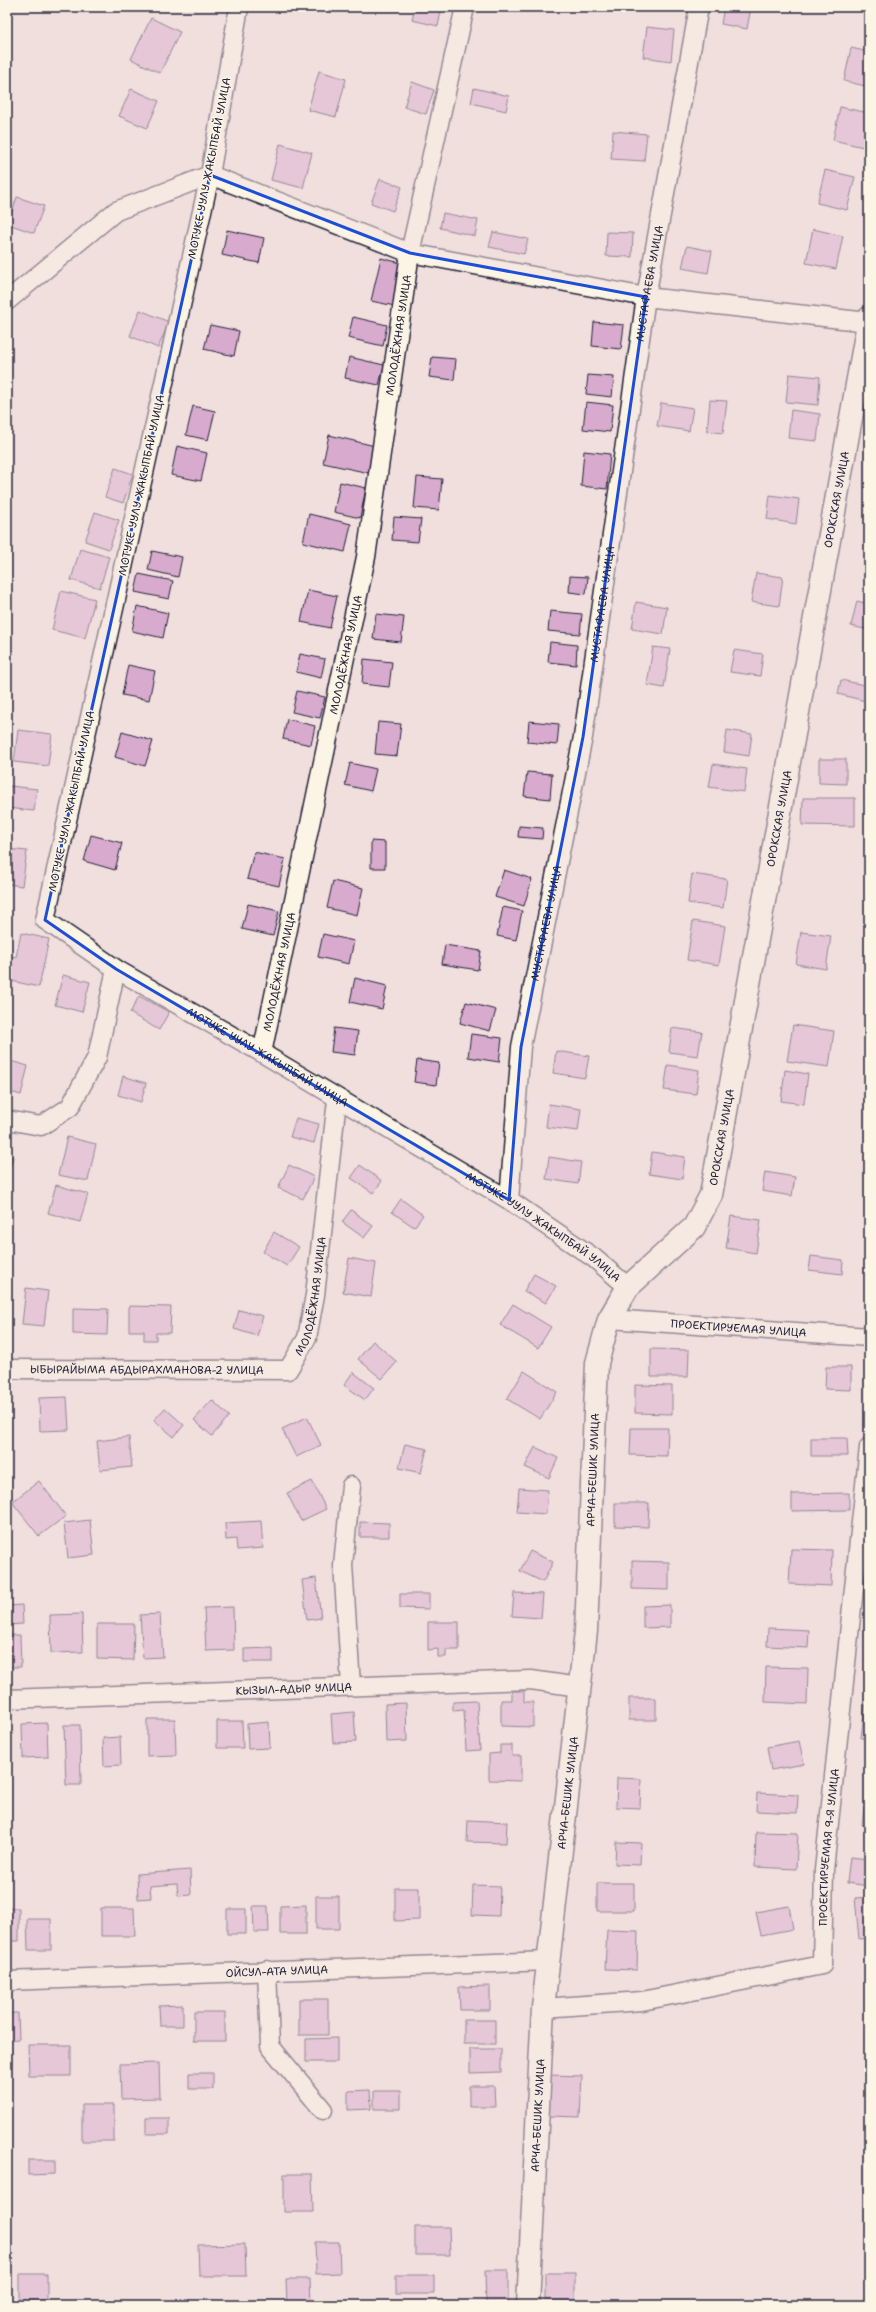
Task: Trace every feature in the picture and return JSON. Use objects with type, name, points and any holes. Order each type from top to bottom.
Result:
[{"type":"street","name":"МОТУКЕ УУЛУ ЖАКЫПБАЙ УЛИЦА","points":[[239,7],[210,175],[45,920],[116,969],[262,1053],[338,1100],[509,1200],[594,1258],[628,1286]]},
{"type":"street","name":"МОЛОДЁЖНАЯ УЛИЦА","points":[[262,1053],[366,557],[410,253],[465,7]]},
{"type":"street","name":"МУСТАФАЕВА УЛИЦА","points":[[509,1200],[521,1047],[583,737],[646,297],[699,7]]},
{"type":"street","points":[[7,301],[116,211],[210,175],[410,253],[646,297],[869,320]]},
{"type":"street","name":"ОРОКСКАЯ УЛИЦА","points":[[628,1286],[694,1226],[711,1195],[869,320]]},
{"type":"street","points":[[7,1120],[41,1126],[70,1107],[97,1057],[116,969]]},
{"type":"street","name":"МОЛОДЁЖНАЯ УЛИЦА","points":[[288,1370],[307,1338],[315,1295],[338,1100]]},
{"type":"street","name":"АРЧА-БЕШИК УЛИЦА","points":[[528,2305],[543,2008],[586,1631],[597,1363],[609,1320],[628,1286]]},
{"type":"street","name":"ПРОЕКТИРУЕМАЯ УЛИЦА","points":[[609,1320],[869,1337]]},
{"type":"street","name":"ЫБЫРАЙЫМА АБДЫРАХМАНОВА-2 УЛИЦА","points":[[7,1368],[288,1370]]},
{"type":"street","name":"ПРОЕКТИРУЕМАЯ 9-Я УЛИЦА","points":[[543,2008],[642,2001],[822,1965],[824,1870],[869,1447]]},
{"type":"street","points":[[351,1486],[343,1565],[351,1685]]},
{"type":"street","name":"КЫЗЫЛ-АДЫР УЛИЦА","points":[[7,1699],[351,1685],[531,1680],[579,1688]]},
{"type":"street","name":"ОЙСУЛ-АТА УЛИЦА","points":[[7,1981],[267,1970],[548,1962]]},
{"type":"street","points":[[267,1970],[270,2046],[323,2110]]},
{"type":"highlighted area","points":[[210,175],[410,253],[646,297],[583,737],[521,1047],[509,1200],[116,969],[45,920]]},
{"type":"building","points":[[415,7],[442,7],[438,26],[412,20]]},
{"type":"building","points":[[724,7],[751,7],[747,29],[721,24]]},
{"type":"building","points":[[151,18],[180,32],[160,73],[131,59]]},
{"type":"building","points":[[647,27],[674,30],[671,61],[643,57]]},
{"type":"building","points":[[851,48],[869,52],[869,87],[844,81]]},
{"type":"building","points":[[319,71],[346,79],[336,117],[308,110]]},
{"type":"building","points":[[412,82],[434,90],[426,114],[404,107]]},
{"type":"building","points":[[474,88],[509,96],[506,111],[471,103]]},
{"type":"building","points":[[131,89],[159,101],[147,128],[119,116]]},
{"type":"building","points":[[840,107],[869,113],[863,147],[833,140]]},
{"type":"building","points":[[613,131],[647,134],[644,161],[611,159]]},
{"type":"building","points":[[280,144],[312,153],[303,188],[271,180]]},
{"type":"building","points":[[825,170],[855,177],[847,210],[817,203]]},
{"type":"building","points":[[380,179],[402,187],[393,211],[371,203]]},
{"type":"building","points":[[17,197],[44,206],[34,233],[8,224]]},
{"type":"building","points":[[443,213],[478,220],[475,236],[440,228]]},
{"type":"building","points":[[813,229],[843,236],[836,269],[806,263]]},
{"type":"building","points":[[227,230],[264,238],[259,263],[222,255]]},
{"type":"building","points":[[493,232],[528,239],[524,254],[489,247]]},
{"type":"building","points":[[607,232],[633,233],[632,257],[606,256]]},
{"type":"building","points":[[687,246],[712,251],[708,273],[682,268]]},
{"type":"building","points":[[381,258],[405,264],[395,306],[371,301]]},
{"type":"building","points":[[140,310],[169,322],[158,348],[130,336]]},
{"type":"building","points":[[353,317],[387,325],[383,346],[348,338]]},
{"type":"building","points":[[594,322],[624,325],[621,349],[592,346]]},
{"type":"building","points":[[210,325],[239,331],[234,356],[204,349]]},
{"type":"building","points":[[349,357],[384,365],[379,385],[345,378]]},
{"type":"building","points":[[432,357],[456,359],[454,380],[429,377]]},
{"type":"building","points":[[789,374],[820,377],[818,405],[786,402]]},
{"type":"building","points":[[588,375],[614,377],[612,397],[586,394]]},
{"type":"building","points":[[710,400],[727,401],[723,433],[707,431]]},
{"type":"building","points":[[586,402],[613,405],[610,432],[583,429]]},
{"type":"building","points":[[661,403],[693,408],[689,431],[657,426]]},
{"type":"building","points":[[193,406],[215,411],[208,440],[186,435]]},
{"type":"building","points":[[791,410],[820,414],[817,441],[788,438]]},
{"type":"building","points":[[329,435],[375,446],[369,473],[323,463]]},
{"type":"building","points":[[177,446],[207,453],[201,481],[171,475]]},
{"type":"building","points":[[584,451],[610,454],[607,489],[581,486]]},
{"type":"building","points":[[115,468],[133,474],[123,503],[105,497]]},
{"type":"building","points":[[417,477],[442,479],[439,510],[414,508]]},
{"type":"building","points":[[340,482],[366,488],[360,518],[334,512]]},
{"type":"building","points":[[770,495],[799,499],[796,524],[767,519]]},
{"type":"building","points":[[95,512],[119,520],[109,549],[85,541]]},
{"type":"building","points":[[309,514],[351,524],[345,552],[303,542]]},
{"type":"building","points":[[394,517],[421,519],[418,542],[392,540]]},
{"type":"building","points":[[80,549],[109,557],[100,588],[71,580]]},
{"type":"building","points":[[152,551],[182,557],[178,577],[148,570]]},
{"type":"building","points":[[756,573],[783,577],[779,606],[751,602]]},
{"type":"building","points":[[139,574],[173,581],[169,599],[135,592]]},
{"type":"building","points":[[570,576],[588,577],[586,594],[569,592]]},
{"type":"building","points":[[308,590],[337,596],[330,628],[301,622]]},
{"type":"building","points":[[61,591],[95,599],[85,638],[52,630]]},
{"type":"building","points":[[857,601],[869,604],[869,630],[851,626]]},
{"type":"building","points":[[636,602],[667,607],[663,634],[632,629]]},
{"type":"building","points":[[137,606],[168,613],[163,638],[132,631]]},
{"type":"building","points":[[550,611],[582,614],[580,634],[548,631]]},
{"type":"building","points":[[376,614],[404,617],[401,642],[373,639]]},
{"type":"building","points":[[550,642],[577,645],[576,665],[548,662]]},
{"type":"building","points":[[653,647],[670,649],[664,688],[647,685]]},
{"type":"building","points":[[734,650],[763,654],[760,676],[730,672]]},
{"type":"building","points":[[300,654],[325,659],[321,678],[296,672]]},
{"type":"building","points":[[364,659],[392,662],[389,687],[362,684]]},
{"type":"building","points":[[128,665],[155,671],[149,700],[122,695]]},
{"type":"building","points":[[841,680],[869,686],[869,702],[838,694]]},
{"type":"building","points":[[297,691],[325,697],[320,718],[292,712]]},
{"type":"building","points":[[287,719],[315,726],[311,745],[283,739]]},
{"type":"building","points":[[529,721],[559,724],[557,745],[527,742]]},
{"type":"building","points":[[378,722],[401,724],[397,756],[375,754]]},
{"type":"building","points":[[18,730],[52,734],[48,766],[14,762]]},
{"type":"building","points":[[727,730],[752,734],[749,756],[724,752]]},
{"type":"building","points":[[122,732],[153,741],[145,766],[115,757]]},
{"type":"building","points":[[819,759],[846,759],[846,784],[819,783]]},
{"type":"building","points":[[350,763],[376,769],[371,791],[345,785]]},
{"type":"building","points":[[713,764],[747,769],[744,792],[709,787]]},
{"type":"building","points":[[527,772],[552,774],[550,799],[524,796]]},
{"type":"building","points":[[10,786],[37,789],[34,811],[7,808]]},
{"type":"building","points":[[803,798],[855,798],[855,826],[802,825]]},
{"type":"building","points":[[519,826],[543,828],[542,839],[518,837]]},
{"type":"building","points":[[91,835],[122,843],[115,870],[84,861]]},
{"type":"building","points":[[371,841],[385,842],[385,868],[371,868]]},
{"type":"building","points":[[7,849],[27,851],[22,886],[7,884]]},
{"type":"building","points":[[254,852],[285,859],[279,886],[247,879]]},
{"type":"building","points":[[504,870],[532,879],[524,906],[495,897]]},
{"type":"building","points":[[692,874],[727,879],[723,908],[688,903]]},
{"type":"building","points":[[333,881],[363,888],[357,915],[327,908]]},
{"type":"building","points":[[248,904],[279,911],[273,936],[242,929]]},
{"type":"building","points":[[503,907],[522,911],[516,940],[497,936]]},
{"type":"building","points":[[693,921],[725,926],[719,965],[687,960]]},
{"type":"building","points":[[801,932],[831,936],[826,969],[796,964]]},
{"type":"building","points":[[21,933],[49,939],[39,987],[7,980],[7,955],[16,957]]},
{"type":"building","points":[[323,934],[354,941],[349,964],[318,957]]},
{"type":"building","points":[[445,945],[481,951],[478,970],[442,964]]},
{"type":"building","points":[[63,975],[90,982],[82,1012],[55,1005]]},
{"type":"building","points":[[355,978],[387,986],[382,1009],[350,1002]]},
{"type":"building","points":[[139,996],[169,1012],[159,1030],[130,1013]]},
{"type":"building","points":[[466,1002],[496,1010],[490,1031],[460,1023]]},
{"type":"building","points":[[793,1025],[834,1031],[829,1067],[787,1061]]},
{"type":"building","points":[[334,1028],[358,1031],[355,1055],[331,1052]]},
{"type":"building","points":[[672,1028],[702,1032],[698,1056],[669,1052]]},
{"type":"building","points":[[471,1034],[502,1038],[499,1062],[468,1057]]},
{"type":"building","points":[[556,1051],[589,1056],[585,1078],[553,1073]]},
{"type":"building","points":[[7,1060],[28,1066],[21,1095],[7,1091]]},
{"type":"building","points":[[417,1060],[439,1063],[436,1085],[414,1082]]},
{"type":"building","points":[[668,1065],[699,1070],[696,1094],[664,1090]]},
{"type":"building","points":[[785,1070],[808,1074],[804,1104],[781,1101]]},
{"type":"building","points":[[123,1076],[146,1083],[141,1102],[118,1095]]},
{"type":"building","points":[[549,1104],[581,1109],[578,1131],[546,1127]]},
{"type":"building","points":[[296,1118],[319,1124],[314,1143],[290,1137]]},
{"type":"building","points":[[67,1137],[96,1144],[88,1181],[58,1175]]},
{"type":"building","points":[[652,1152],[685,1157],[682,1179],[649,1174]]},
{"type":"building","points":[[7,1156],[13,1157],[7,1178]]},
{"type":"building","points":[[549,1157],[581,1162],[578,1184],[546,1179]]},
{"type":"building","points":[[289,1165],[314,1177],[303,1199],[278,1188]]},
{"type":"building","points":[[360,1165],[382,1181],[373,1193],[351,1178]]},
{"type":"building","points":[[765,1172],[795,1177],[792,1196],[762,1191]]},
{"type":"building","points":[[56,1185],[88,1194],[80,1222],[48,1213]]},
{"type":"building","points":[[401,1199],[423,1215],[414,1227],[392,1212]]},
{"type":"building","points":[[351,1210],[373,1226],[364,1238],[342,1222]]},
{"type":"building","points":[[731,1216],[761,1220],[756,1253],[726,1248]]},
{"type":"building","points":[[274,1232],[299,1247],[287,1266],[263,1252]]},
{"type":"building","points":[[811,1256],[843,1260],[842,1274],[809,1270]]},
{"type":"building","points":[[349,1258],[376,1263],[371,1297],[343,1292]]},
{"type":"building","points":[[534,1274],[556,1286],[546,1303],[524,1291]]},
{"type":"building","points":[[26,1288],[48,1291],[44,1326],[22,1324]]},
{"type":"building","points":[[513,1304],[551,1327],[538,1348],[500,1325]]},
{"type":"building","points":[[129,1306],[171,1307],[170,1333],[156,1333],[156,1340],[144,1340],[144,1331],[129,1331]]},
{"type":"building","points":[[73,1308],[108,1309],[107,1335],[73,1334]]},
{"type":"building","points":[[239,1310],[263,1316],[257,1336],[234,1329]]},
{"type":"building","points":[[373,1341],[397,1362],[382,1379],[358,1359]]},
{"type":"building","points":[[651,1349],[689,1350],[688,1377],[651,1377]]},
{"type":"building","points":[[826,1367],[851,1367],[851,1390],[825,1389]]},
{"type":"building","points":[[524,1371],[557,1392],[540,1419],[507,1399]]},
{"type":"building","points":[[353,1372],[374,1388],[365,1400],[344,1385]]},
{"type":"building","points":[[635,1385],[672,1386],[672,1414],[635,1413]]},
{"type":"building","points":[[67,1397],[69,1430],[40,1431],[39,1398]]},
{"type":"building","points":[[212,1400],[229,1416],[212,1436],[194,1420]]},
{"type":"building","points":[[165,1408],[184,1425],[174,1437],[154,1420]]},
{"type":"building","points":[[307,1417],[321,1445],[296,1457],[282,1429]]},
{"type":"building","points":[[631,1428],[668,1428],[667,1456],[630,1455]]},
{"type":"building","points":[[129,1437],[132,1467],[100,1470],[97,1441]]},
{"type":"building","points":[[811,1438],[847,1438],[848,1456],[811,1456]]},
{"type":"building","points":[[405,1444],[427,1449],[421,1473],[399,1468]]},
{"type":"building","points":[[535,1447],[558,1458],[549,1478],[525,1467]]},
{"type":"building","points":[[39,1481],[66,1516],[39,1536],[12,1502]]},
{"type":"building","points":[[312,1481],[326,1509],[301,1521],[287,1493]]},
{"type":"building","points":[[519,1488],[548,1490],[546,1514],[517,1512]]},
{"type":"building","points":[[849,1493],[849,1510],[792,1511],[792,1494]]},
{"type":"building","points":[[615,1503],[649,1503],[648,1527],[615,1526]]},
{"type":"building","points":[[90,1520],[94,1555],[68,1558],[64,1523]]},
{"type":"building","points":[[261,1521],[263,1548],[237,1550],[236,1539],[226,1540],[225,1523]]},
{"type":"building","points":[[360,1522],[389,1523],[389,1537],[360,1537]]},
{"type":"building","points":[[791,1549],[832,1550],[831,1586],[789,1584]]},
{"type":"building","points":[[530,1551],[553,1562],[543,1582],[520,1571]]},
{"type":"building","points":[[632,1561],[669,1562],[669,1590],[632,1589]]},
{"type":"building","points":[[316,1578],[321,1618],[307,1620],[302,1580]]},
{"type":"building","points":[[514,1593],[543,1594],[541,1618],[512,1616]]},
{"type":"building","points":[[400,1594],[429,1594],[429,1609],[400,1608]]},
{"type":"building","points":[[22,1605],[23,1624],[7,1625],[7,1606]]},
{"type":"building","points":[[670,1605],[670,1627],[643,1628],[643,1606]]},
{"type":"building","points":[[233,1607],[234,1650],[206,1651],[204,1608]]},
{"type":"building","points":[[82,1614],[83,1652],[51,1653],[50,1615]]},
{"type":"building","points":[[160,1614],[163,1657],[143,1658],[140,1615]]},
{"type":"building","points":[[428,1622],[459,1622],[459,1650],[446,1650],[446,1657],[438,1657],[438,1649],[428,1650]]},
{"type":"building","points":[[97,1624],[134,1624],[133,1660],[97,1659]]},
{"type":"building","points":[[768,1628],[809,1630],[808,1648],[767,1646]]},
{"type":"building","points":[[7,1635],[20,1635],[21,1667],[7,1667]]},
{"type":"building","points":[[869,1647],[869,1670],[866,1669]]},
{"type":"building","points":[[273,1648],[273,1662],[244,1662],[244,1649]]},
{"type":"building","points":[[766,1667],[808,1668],[807,1704],[765,1702]]},
{"type":"building","points":[[512,1691],[524,1691],[524,1702],[533,1702],[533,1727],[501,1726],[501,1700],[512,1700]]},
{"type":"building","points":[[629,1698],[656,1698],[656,1720],[629,1720]]},
{"type":"building","points":[[477,1701],[480,1750],[466,1751],[464,1710],[453,1711],[453,1702]]},
{"type":"building","points":[[406,1703],[407,1741],[386,1742],[385,1704]]},
{"type":"building","points":[[865,1705],[869,1706],[869,1739],[861,1738]]},
{"type":"building","points":[[354,1712],[356,1742],[333,1743],[331,1714]]},
{"type":"building","points":[[147,1719],[175,1719],[176,1755],[147,1756]]},
{"type":"building","points":[[217,1721],[242,1721],[243,1748],[217,1748]]},
{"type":"building","points":[[269,1722],[270,1748],[248,1749],[247,1724]]},
{"type":"building","points":[[47,1723],[48,1757],[23,1758],[22,1724]]},
{"type":"building","points":[[64,1725],[80,1725],[81,1785],[66,1785]]},
{"type":"building","points":[[120,1737],[121,1765],[104,1766],[103,1738]]},
{"type":"building","points":[[799,1741],[804,1764],[771,1770],[767,1747]]},
{"type":"building","points":[[500,1745],[512,1745],[512,1756],[521,1756],[521,1781],[489,1780],[489,1754],[500,1753]]},
{"type":"building","points":[[617,1778],[641,1779],[640,1808],[616,1807]]},
{"type":"building","points":[[757,1793],[798,1795],[797,1813],[756,1811]]},
{"type":"building","points":[[864,1808],[869,1809],[869,1826],[862,1825]]},
{"type":"building","points":[[468,1820],[507,1822],[506,1843],[467,1842]]},
{"type":"building","points":[[756,1832],[798,1833],[796,1869],[755,1867]]},
{"type":"building","points":[[616,1842],[641,1843],[640,1865],[615,1864]]},
{"type":"building","points":[[850,1857],[869,1859],[869,1886],[847,1883]]},
{"type":"building","points":[[190,1870],[191,1895],[178,1896],[177,1884],[150,1886],[151,1898],[138,1899],[137,1874]]},
{"type":"building","points":[[597,1883],[634,1883],[634,1911],[597,1911]]},
{"type":"building","points":[[473,1885],[500,1886],[499,1916],[472,1915]]},
{"type":"building","points":[[395,1888],[419,1888],[419,1920],[395,1921]]},
{"type":"building","points":[[316,1896],[339,1896],[339,1929],[316,1929]]},
{"type":"building","points":[[869,1897],[869,1938],[859,1939],[855,1898]]},
{"type":"building","points":[[306,1905],[306,1934],[280,1934],[280,1906]]},
{"type":"building","points":[[253,1906],[268,1906],[269,1932],[254,1932]]},
{"type":"building","points":[[789,1906],[793,1929],[761,1935],[756,1912]]},
{"type":"building","points":[[7,1908],[19,1908],[19,1941],[7,1941]]},
{"type":"building","points":[[101,1908],[134,1908],[135,1936],[101,1936]]},
{"type":"building","points":[[227,1909],[246,1909],[246,1934],[227,1934]]},
{"type":"building","points":[[27,1919],[51,1919],[51,1950],[28,1950]]},
{"type":"building","points":[[607,1930],[638,1931],[637,1970],[605,1969]]},
{"type":"building","points":[[490,1986],[490,2010],[460,2010],[459,1987]]},
{"type":"building","points":[[299,1999],[328,1999],[328,2035],[299,2035]]},
{"type":"building","points":[[183,2005],[183,2026],[160,2026],[159,2006]]},
{"type":"building","points":[[194,2012],[225,2012],[225,2041],[194,2041]]},
{"type":"building","points":[[7,2013],[18,2013],[19,2039],[7,2040]]},
{"type":"building","points":[[464,2020],[495,2020],[495,2044],[464,2044]]},
{"type":"building","points":[[337,2038],[337,2062],[306,2062],[306,2039]]},
{"type":"building","points":[[28,2045],[71,2045],[71,2076],[29,2076]]},
{"type":"building","points":[[470,2049],[501,2049],[501,2072],[470,2073]]},
{"type":"building","points":[[159,2063],[160,2098],[121,2099],[120,2064]]},
{"type":"building","points":[[189,2073],[213,2073],[213,2089],[189,2089]]},
{"type":"building","points":[[550,2075],[582,2076],[580,2117],[548,2116]]},
{"type":"building","points":[[469,2086],[494,2086],[495,2107],[469,2107]]},
{"type":"building","points":[[370,2090],[371,2109],[348,2110],[348,2091]]},
{"type":"building","points":[[374,2091],[401,2091],[401,2109],[374,2109]]},
{"type":"building","points":[[82,2105],[114,2105],[114,2141],[82,2141]]},
{"type":"building","points":[[146,2118],[169,2118],[169,2134],[146,2134]]},
{"type":"building","points":[[28,2160],[55,2160],[55,2174],[28,2175]]},
{"type":"building","points":[[284,2174],[312,2174],[313,2212],[284,2212]]},
{"type":"building","points":[[415,2227],[449,2227],[450,2255],[415,2255]]},
{"type":"building","points":[[315,2242],[339,2242],[340,2273],[316,2274]]},
{"type":"building","points":[[245,2244],[246,2276],[199,2276],[198,2245]]},
{"type":"building","points":[[485,2270],[508,2270],[508,2305],[486,2305]]},
{"type":"building","points":[[545,2273],[575,2273],[575,2300],[545,2300]]},
{"type":"building","points":[[19,2274],[47,2274],[47,2300],[19,2300]]},
{"type":"building","points":[[396,2275],[434,2275],[434,2294],[396,2294]]},
{"type":"building","points":[[286,2279],[310,2279],[311,2305],[287,2305]]},
{"type":"building","points":[[199,2303],[199,2305],[150,2305],[150,2304]]}]
